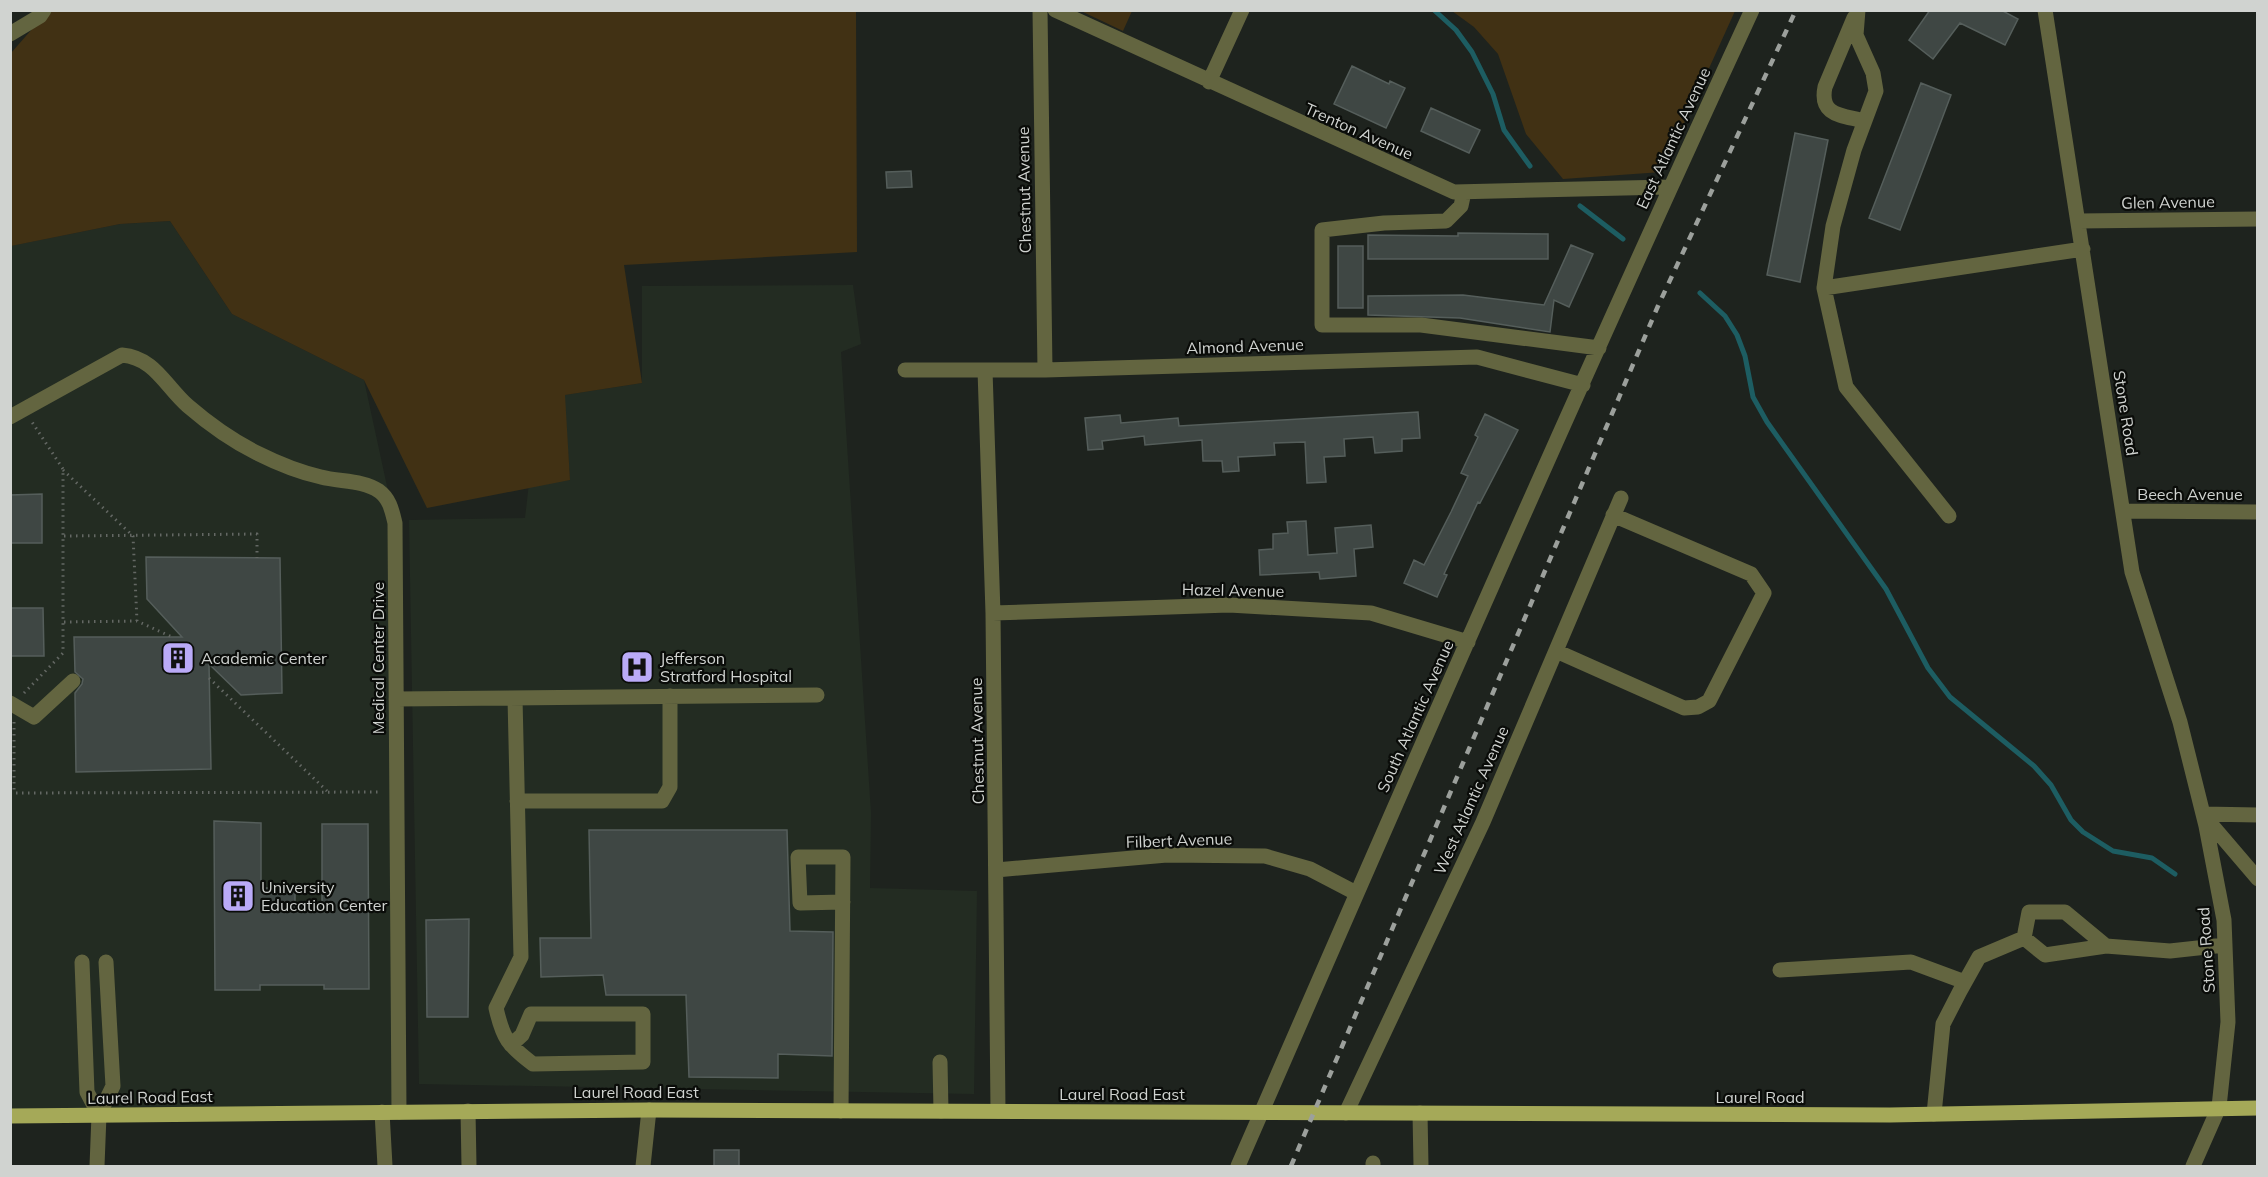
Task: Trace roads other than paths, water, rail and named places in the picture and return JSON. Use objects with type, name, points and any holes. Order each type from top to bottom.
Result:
[{"type":"main road","name":"Laurel Road","points":[[1262,1113],[1934,1114],[2258,1108]]},
{"type":"main road","name":"Laurel Road East","points":[[10,1116],[649,1110],[1262,1113]]},
{"type":"street","points":[[10,34],[40,16],[44,10]]},
{"type":"street","name":"Chestnut Avenue","points":[[1040,10],[1044,370]]},
{"type":"street","name":"Trenton Avenue","points":[[1055,10],[1454,192],[1670,187]]},
{"type":"street","points":[[1209,82],[1242,10]]},
{"type":"street","name":"East Atlantic Avenue","points":[[1629,282],[1752,10]]},
{"type":"street","name":"Stone Road","points":[[2045,10],[2132,572],[2180,722],[2203,814],[2224,920],[2228,1022],[2219,1107],[2193,1167]]},
{"type":"street","points":[[1858,11],[1856,35],[1873,74],[1876,91],[1864,121],[1833,226],[1824,288],[1846,387],[1949,516]]},
{"type":"street","points":[[1858,11],[1840,47],[1822,99],[1826,107],[1833,112],[1864,121]]},
{"type":"street","points":[[1464,192],[1461,206],[1446,221],[1384,223],[1322,230],[1322,325],[1421,325],[1599,348]]},
{"type":"street","name":"Glen Avenue","points":[[2079,221],[2258,219]]},
{"type":"street","points":[[1824,288],[2083,249]]},
{"type":"street","name":"South Atlantic Avenue","points":[[1238,1167],[1356,893],[1629,282]]},
{"type":"street","name":"Medical Center Drive","points":[[18,414],[122,355],[138,357],[158,372],[186,404],[220,433],[279,464],[320,477],[361,484],[380,491],[391,505],[395,523],[399,1112]]},
{"type":"street","name":"Almond Avenue","points":[[905,370],[1044,370],[1477,357],[1583,385]]},
{"type":"street","name":"Chestnut Avenue","points":[[986,370],[993,614],[998,1111]]},
{"type":"street","name":"West Atlantic Avenue","points":[[1346,1113],[1483,822],[1621,498]]},
{"type":"street","name":"Beech Avenue","points":[[2123,511],[2258,512]]},
{"type":"street","points":[[1556,651],[1684,708],[1698,707],[1709,701],[1764,593],[1751,574],[1613,515]]},
{"type":"street","name":"Hazel Avenue","points":[[993,614],[1229,605],[1371,613],[1468,642]]},
{"type":"street","points":[[12,703],[34,717],[73,681]]},
{"type":"street","points":[[396,699],[817,694]]},
{"type":"street","points":[[517,801],[662,801],[670,787],[670,696]]},
{"type":"street","points":[[511,1045],[522,1035],[531,1014],[643,1014],[643,1062],[533,1064],[511,1045],[502,1036],[496,1008],[521,957],[515,698]]},
{"type":"street","points":[[2203,814],[2258,815]]},
{"type":"street","name":"Stone Road","points":[[2203,814],[2258,879]]},
{"type":"street","name":"Filbert Avenue","points":[[996,870],[1167,855],[1265,856],[1310,869],[1356,893]]},
{"type":"street","points":[[841,1111],[843,902]]},
{"type":"street","points":[[2024,938],[2029,912],[2065,912],[2106,946]]},
{"type":"street","points":[[2024,938],[2045,955],[2106,946],[2170,951],[2225,945]]},
{"type":"street","points":[[1934,1114],[1943,1024],[1979,957],[2024,938]]},
{"type":"street","points":[[82,962],[87,1092],[99,1115]]},
{"type":"street","points":[[97,1167],[99,1115],[113,1086],[106,962]]},
{"type":"street","points":[[1780,970],[1911,962],[1965,982]]},
{"type":"street","points":[[940,1062],[941,1111]]},
{"type":"street","points":[[643,1167],[649,1110]]},
{"type":"street","points":[[468,1111],[470,1167]]},
{"type":"street","points":[[382,1112],[385,1167]]},
{"type":"street","points":[[1420,1113],[1421,1167]]},
{"type":"waterway","points":[[1434,10],[1456,30],[1472,52],[1493,94],[1504,130],[1530,166]]},
{"type":"waterway","points":[[1580,206],[1623,239]]},
{"type":"waterway","points":[[1700,293],[1725,316],[1737,335],[1745,356],[1753,397],[1767,422],[1886,589],[1928,668],[1950,697],[2034,766],[2051,785],[2071,820],[2083,832],[2113,851],[2152,858],[2175,874]]},
{"type":"railway","points":[[1291,1166],[1658,306],[1796,10]]},
{"type":"place","name":"Academic Center","points":[[178,658]]},
{"type":"place","name":"Jefferson Stratford Hospital","points":[[637,667]]},
{"type":"place","name":"University Education Center","points":[[238,896]]}]
